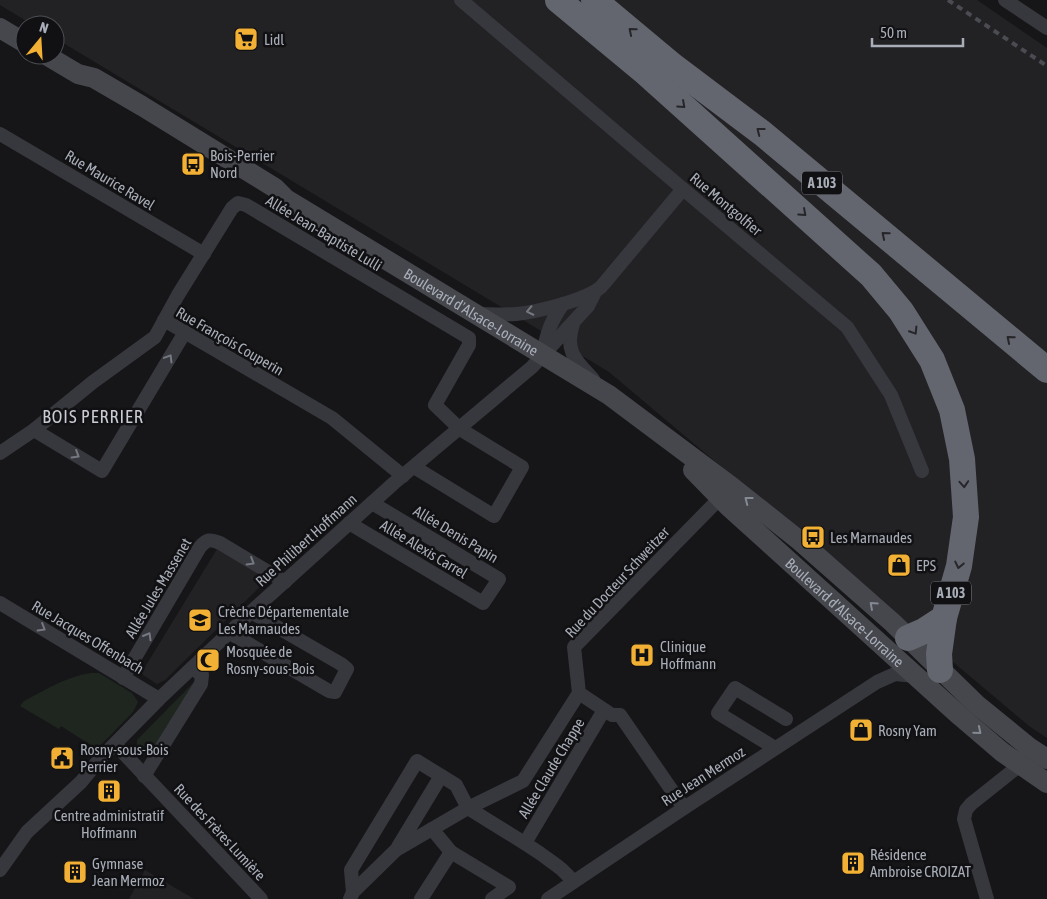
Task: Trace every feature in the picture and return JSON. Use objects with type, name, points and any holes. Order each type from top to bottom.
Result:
[{"type":"highway","name":"A 103","points":[[558,0],[646,73],[871,275],[902,311],[932,360],[952,410],[962,459],[966,517],[959,566],[944,618],[940,654],[928,673]]},
{"type":"highway","name":"A 103","points":[[594,0],[673,66],[762,133],[1047,370]]},
{"type":"highway","points":[[899,645],[944,618]]},
{"type":"main road","points":[[0,28],[15,37]]},
{"type":"main road","name":"Boulevard d'Alsace-Lorraine","points":[[63,65],[78,74],[94,78],[193,136],[275,188],[286,199],[605,392],[732,487],[829,565],[899,645]]},
{"type":"main road","name":"Boulevard d'Alsace-Lorraine","points":[[78,74],[87,87],[192,151],[200,151],[272,196],[286,199]]},
{"type":"main road","points":[[117,105],[126,104],[180,138],[193,136]]},
{"type":"main road","name":"Boulevard d'Alsace-Lorraine","points":[[652,428],[720,498],[899,645],[928,673],[1047,759]]},
{"type":"main road","points":[[928,673],[942,689],[960,716],[1020,765],[1047,783]]},
{"type":"street","name":"Rue Montgolfier","points":[[461,0],[847,327],[891,395],[922,471]]},
{"type":"street","points":[[1005,0],[1045,23]]},
{"type":"street","name":"Rue Maurice Ravel","points":[[0,134],[204,254]]},
{"type":"street","name":"Rue Philibert Hoffmann","points":[[0,870],[28,832],[80,782],[159,699],[250,612],[372,503],[532,367],[588,306],[594,294],[683,189]]},
{"type":"street","name":"Allée Jean-Baptiste Lulli","points":[[164,320],[232,208],[238,203],[246,205],[469,338],[469,345],[435,405],[460,429]]},
{"type":"street","points":[[476,314],[519,314],[563,304],[594,294]]},
{"type":"street","points":[[543,354],[552,318],[563,304]]},
{"type":"street","name":"Rue François Couperin","points":[[0,453],[34,430],[93,382],[155,337],[164,320],[332,418],[408,472],[494,516],[522,467],[460,429]]},
{"type":"street","points":[[574,321],[570,335],[571,351],[578,364],[605,392]]},
{"type":"street","points":[[34,430],[102,471],[185,332]]},
{"type":"street","name":"Rue du Docteur Schweitzer","points":[[579,693],[574,647],[720,498]]},
{"type":"street","name":"Allée Denis Papin","points":[[372,503],[499,579],[482,602]]},
{"type":"street","name":"Allée Alexis Carrel","points":[[349,524],[482,602]]},
{"type":"street","name":"Allée Jules Massenet","points":[[123,678],[205,541],[211,540],[220,543],[285,582]]},
{"type":"street","name":"Rue Jacques Offenbach","points":[[0,603],[159,699]]},
{"type":"street","points":[[230,633],[329,691],[335,692],[347,669],[250,612]]},
{"type":"street","points":[[877,682],[899,645]]},
{"type":"street","points":[[144,776],[201,684],[202,675],[192,668]]},
{"type":"street","name":"Rue Jean Mermoz","points":[[557,897],[573,882],[877,682],[895,674],[928,673]]},
{"type":"street","points":[[775,748],[718,713],[735,688],[786,719]]},
{"type":"street","points":[[396,850],[468,808],[524,781],[579,693],[612,715],[620,715],[684,808]]},
{"type":"street","name":"Allée Claude Chappe","points":[[525,843],[604,710]]},
{"type":"street","name":"Rue des Frères Lumière","points":[[115,744],[261,899]]},
{"type":"street","points":[[351,895],[351,870],[417,762],[456,785],[468,808],[556,864],[566,872],[573,882]]},
{"type":"street","points":[[987,899],[964,814],[971,804],[1020,765]]},
{"type":"street","points":[[351,895],[396,850],[441,776]]},
{"type":"street","points":[[432,829],[451,852],[509,887],[492,899]]},
{"type":"street","points":[[421,899],[451,852]]},
{"type":"shaded area","points":[[0,0],[977,0],[1047,48],[1047,738],[1029,726],[609,372],[65,44],[65,15],[16,15],[0,5]]},
{"type":"shaded area","name":"Crèche Départementale Les Marnaudes","points":[[217,549],[262,576],[265,582],[165,680],[157,684],[143,675],[142,672]]},
{"type":"shaded area","points":[[99,673],[132,693],[138,702],[133,712],[97,749],[61,726],[59,729],[20,706],[24,701],[56,684],[73,677]]},
{"type":"shaded area","points":[[198,678],[149,756],[143,755],[137,748],[137,740]]},
{"type":"shaded area","points":[[145,870],[194,899],[129,899]]},
{"type":"railway","points":[[948,0],[1047,66]]},
{"type":"place","name":"Lidl","points":[[246,39]]},
{"type":"place","name":"Bois-Perrier Nord","points":[[193,164]]},
{"type":"place","name":"Les Marnaudes","points":[[813,537]]},
{"type":"place","name":"EPS","points":[[899,565]]},
{"type":"place","name":"Crèche Départementale Les Marnaudes","points":[[200,620]]},
{"type":"place","name":"Clinique Hoffmann","points":[[642,655]]},
{"type":"place","name":"Mosquée de Rosny-sous-Bois","points":[[208,660]]},
{"type":"place","name":"Rosny Yam","points":[[861,730]]},
{"type":"place","name":"Rosny-sous-Bois Perrier","points":[[62,758]]},
{"type":"place","name":"Centre administratif Hoffmann","points":[[109,791]]},
{"type":"place","name":"Résidence Ambroise CROIZAT","points":[[853,863]]},
{"type":"place","name":"Gymnase Jean Mermoz","points":[[75,872]]},
{"type":"district","name":"BOIS PERRIER","points":[[93,416]]}]
